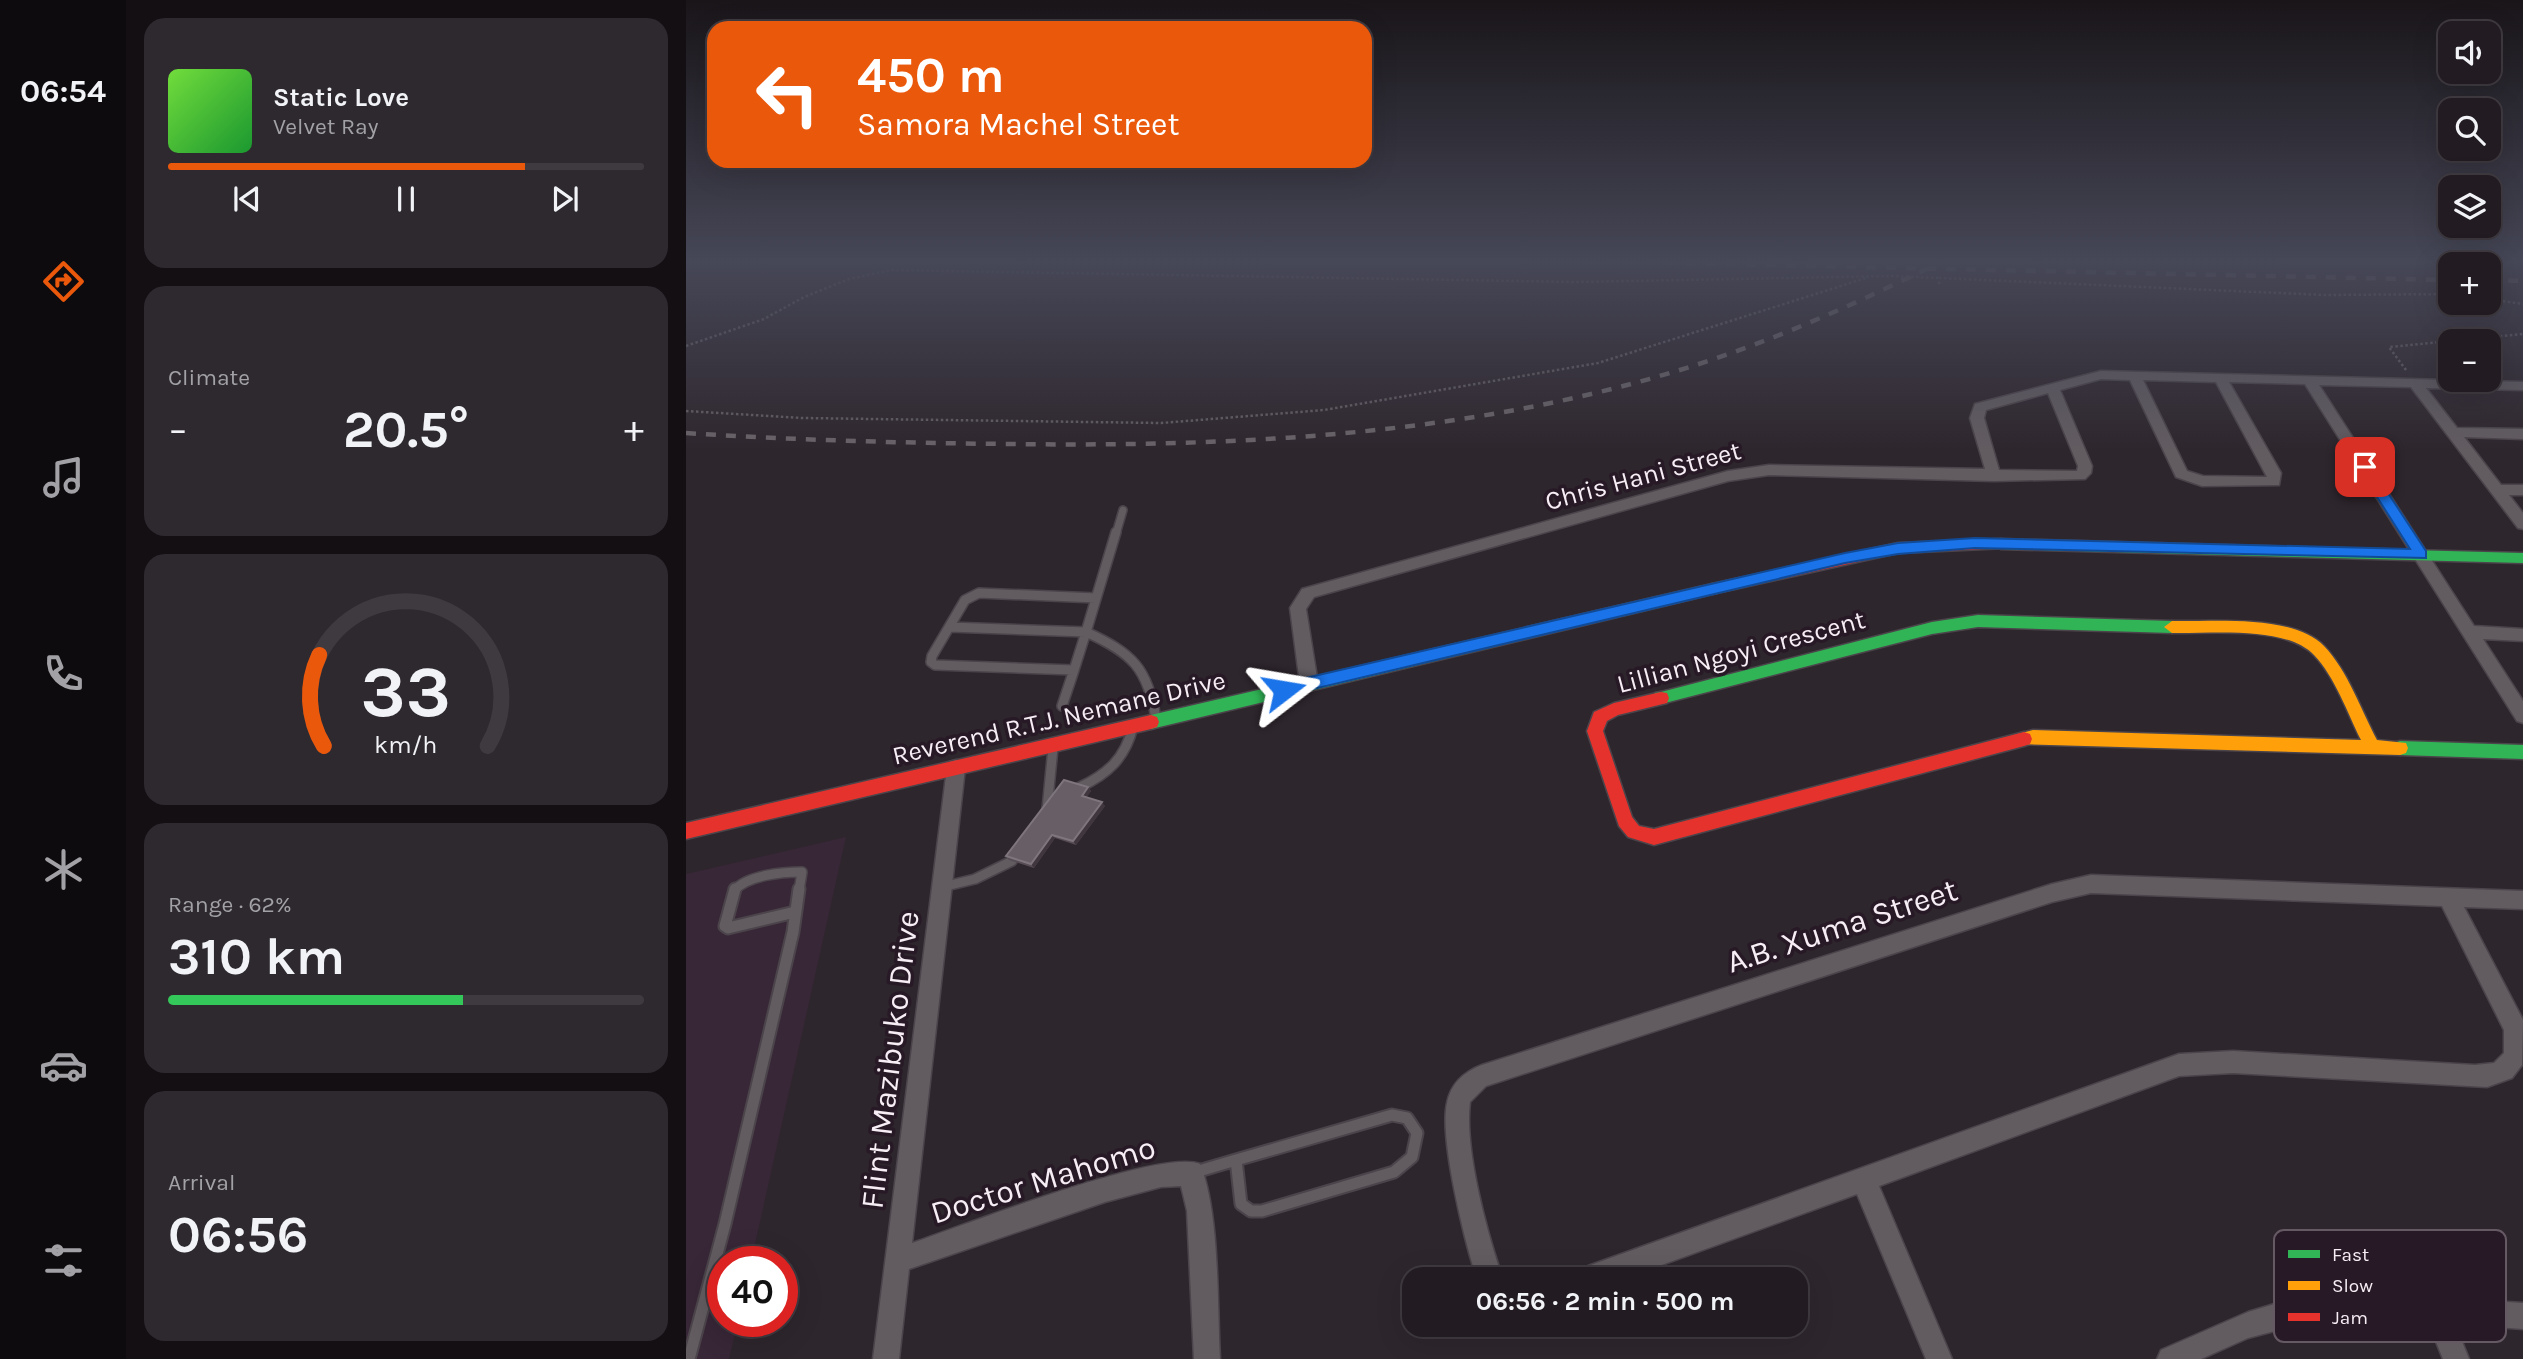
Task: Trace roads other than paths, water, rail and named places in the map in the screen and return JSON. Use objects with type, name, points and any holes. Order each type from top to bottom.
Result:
[{"type":"street","points":[[2134,375],[2181,474],[2202,481],[2274,482],[2274,473],[2220,378]]},
{"type":"street","points":[[1994,477],[1977,411],[1984,405],[2094,376],[2523,386]]},
{"type":"street","points":[[2309,380],[2523,716]]},
{"type":"street","points":[[2415,383],[2523,524]]},
{"type":"street","name":"Chris Hani Street","points":[[1309,684],[1298,605],[1311,592],[1747,472],[1781,470],[2071,478],[2084,473],[2085,466],[2052,387]]},
{"type":"street","points":[[2453,432],[2523,434]]},
{"type":"street","points":[[2496,490],[2523,490]]},
{"type":"street","name":"Reverend R.T.J. Nemane Drive","points":[[686,831],[1845,558],[1898,548],[1975,543],[2523,558]]},
{"type":"street","name":"Lillian Ngoyi Crescent","points":[[2372,746],[2319,649],[2300,635],[2276,631],[1978,621],[1932,628],[1614,710],[1600,717],[1595,731],[1625,821],[1634,832],[1654,837],[2033,737],[2523,752]]},
{"type":"street","points":[[2470,632],[2523,635]]},
{"type":"street","name":"Flint Mazibuko Drive","points":[[886,1359],[956,768]]},
{"type":"street","name":"A.B. Xuma Street","points":[[1487,1267],[1456,1128],[1462,1092],[1473,1080],[1482,1076],[2060,891],[2091,884],[2523,900]]},
{"type":"street","points":[[1621,1267],[2165,1069],[2191,1063],[2233,1062],[2475,1076],[2498,1075],[2514,1063],[2518,1046],[2515,1028],[2446,897]]},
{"type":"street","name":"Doctor Mahomo","points":[[897,1261],[1105,1191],[1161,1175],[1191,1173],[1199,1211],[1207,1359]]},
{"type":"street","points":[[1863,1178],[1939,1359]]},
{"type":"street","points":[[2170,1359],[2274,1318]]},
{"type":"street","points":[[2449,1342],[2456,1359]]},
{"type":"lane","points":[[1062,706],[1123,510]]},
{"type":"lane","points":[[1074,670],[935,665],[931,662],[965,600],[979,593],[1096,598]]},
{"type":"lane","points":[[949,627],[1086,632],[1117,646],[1137,663],[1152,687],[1156,720]]},
{"type":"lane","points":[[1080,787],[1104,777],[1119,761],[1130,743],[1134,726]]},
{"type":"lane","points":[[1047,809],[1053,745]]},
{"type":"lane","points":[[942,887],[975,879],[1012,861]]},
{"type":"lane","points":[[689,1359],[725,1224],[796,912],[802,872],[797,870],[739,884],[730,899],[725,926],[728,928],[796,912]]},
{"type":"lane","points":[[1191,1173],[1236,1160],[1392,1115],[1407,1118],[1417,1133],[1415,1154],[1409,1163],[1394,1172],[1262,1211],[1251,1211],[1241,1204],[1236,1160]]},
{"type":"railway","points":[[686,433],[888,442],[1097,444],[1275,439],[1364,431],[1540,405],[1626,385],[1711,360],[1804,324]]}]
